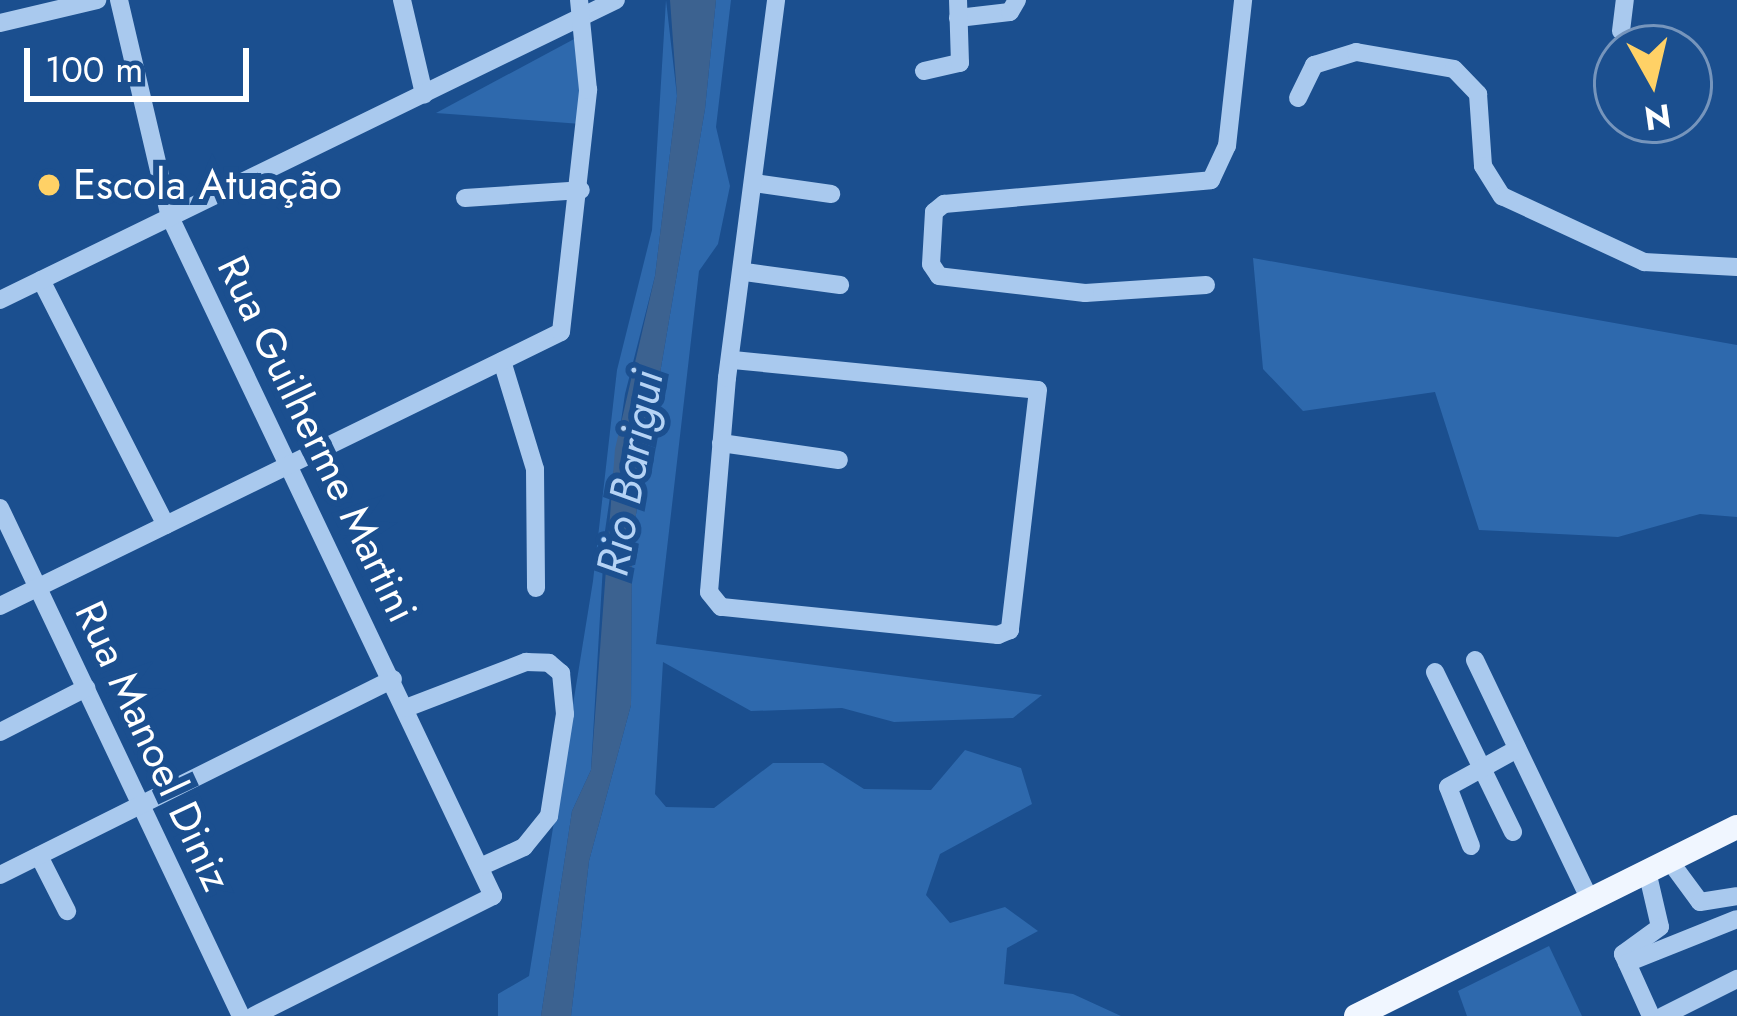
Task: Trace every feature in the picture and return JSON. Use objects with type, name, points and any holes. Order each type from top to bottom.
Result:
[{"type":"main road","points":[[1356,1016],[1737,826]]},
{"type":"street","points":[[0,22],[97,0]]},
{"type":"street","name":"Rua Guilherme Martini","points":[[119,0],[170,217],[493,896],[253,1016]]},
{"type":"street","points":[[402,0],[424,94]]},
{"type":"street","points":[[0,300],[424,94],[581,8],[616,0]]},
{"type":"street","points":[[733,360],[1027,385],[1038,390],[1010,630],[998,635],[721,607],[710,592],[721,443],[776,0]]},
{"type":"street","points":[[924,71],[960,63],[958,9],[1010,12],[1017,0]]},
{"type":"street","points":[[1206,285],[1085,293],[939,276],[931,265],[934,212],[944,204],[1203,184],[1227,146],[1242,3]]},
{"type":"street","points":[[0,606],[561,332],[581,190],[581,8]]},
{"type":"street","points":[[1298,98],[1314,65],[1356,52],[1454,69],[1478,94],[1483,166],[1502,196],[1644,262],[1737,267]]},
{"type":"street","points":[[754,183],[831,194]]},
{"type":"street","points":[[465,198],[581,190]]},
{"type":"street","points":[[745,272],[840,285]]},
{"type":"street","points":[[41,280],[166,525]]},
{"type":"street","points":[[502,361],[535,469],[536,589]]},
{"type":"street","points":[[721,443],[839,460]]},
{"type":"street","name":"Rua Manoel Diniz","points":[[0,508],[241,1016]]},
{"type":"street","points":[[1475,660],[1590,900]]},
{"type":"street","points":[[406,708],[526,662],[549,663],[561,673],[565,714],[549,816],[524,847],[480,867]]},
{"type":"street","points":[[1435,673],[1513,832]]},
{"type":"street","points":[[0,875],[393,679]]},
{"type":"street","points":[[0,732],[86,688]]},
{"type":"street","points":[[1471,846],[1448,787],[1480,765],[1517,749]]},
{"type":"street","points":[[39,856],[67,911]]},
{"type":"street","points":[[1658,866],[1700,902],[1737,896]]},
{"type":"street","points":[[1651,1016],[1625,950],[1662,918],[1658,866]]},
{"type":"street","points":[[1627,963],[1737,919]]},
{"type":"street","points":[[1663,1016],[1737,980]]},
{"type":"shaded area","points":[[666,0],[677,96],[655,276],[625,394],[605,531],[591,770],[572,811],[541,1016],[498,1016],[498,994],[529,976],[593,581],[617,370],[652,230]]},
{"type":"shaded area","points":[[716,0],[731,0],[716,127],[730,186],[718,244],[699,271],[656,644],[1042,695],[1013,718],[894,722],[842,708],[751,711],[663,662],[655,794],[666,807],[714,808],[773,763],[823,763],[864,789],[931,790],[965,750],[1021,768],[1032,804],[940,854],[926,895],[950,923],[1005,907],[1038,931],[1007,948],[1004,984],[1073,994],[1121,1016],[571,1016],[589,861],[631,705],[632,538],[705,109]]},
{"type":"shaded area","points":[[576,38],[581,124],[436,113]]},
{"type":"shaded area","points":[[1253,258],[1737,345],[1737,517],[1700,514],[1618,537],[1479,530],[1435,392],[1303,411],[1263,369]]},
{"type":"shaded area","points":[[1549,946],[1582,1016],[1467,1016],[1458,991]]},
{"type":"water","name":"Rio Barigui","points":[[670,0],[716,0],[705,109],[632,538],[631,705],[589,861],[571,1016],[541,1016],[572,811],[591,770],[615,449],[655,276],[677,96]]},
{"type":"place","name":"Escola Atuação","points":[[49,185]]}]
